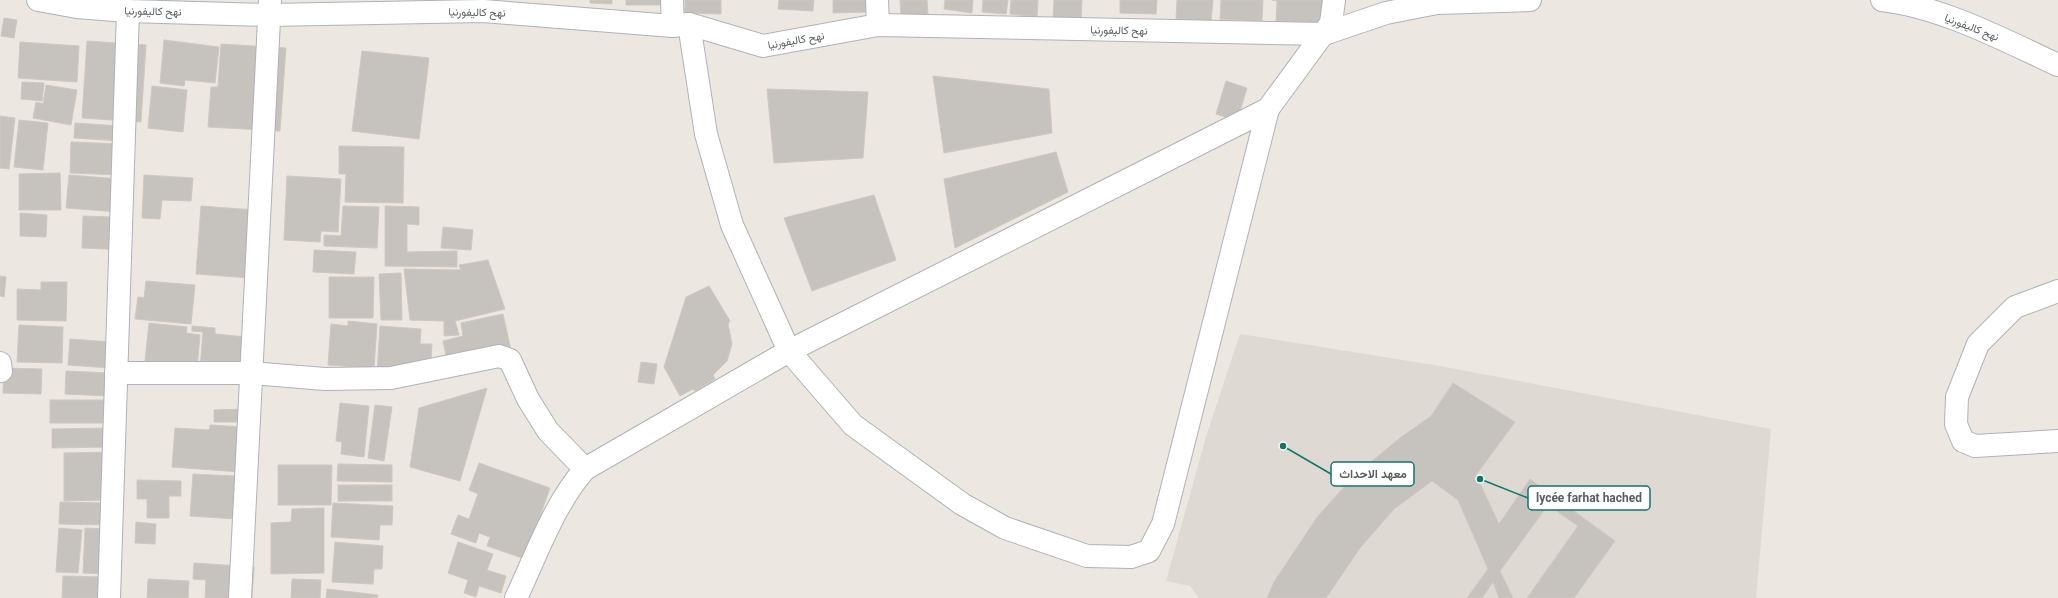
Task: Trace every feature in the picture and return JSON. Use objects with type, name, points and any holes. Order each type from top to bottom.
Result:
[{"type":"street","name":"نهح كاليفورنيا","points":[[38,0],[77,7],[128,11],[483,5],[681,25],[763,46],[878,25],[1324,34],[1386,13],[1437,3],[1530,0]]},
{"type":"street","points":[[672,0],[681,25],[706,134],[732,225],[789,351],[853,425],[962,504],[1005,528],[1088,556],[1130,557],[1149,551],[1163,524],[1268,109],[1331,23],[1334,0]]},
{"type":"street","points":[[877,0],[878,25]]},
{"type":"street","name":"نهح كاليفورنيا","points":[[1889,0],[1935,13],[1988,32],[2058,65]]},
{"type":"street","points":[[240,598],[270,8]]},
{"type":"street","points":[[108,598],[128,11]]},
{"type":"street","points":[[516,598],[562,500],[573,482],[585,469],[789,351],[1268,109]]},
{"type":"street","points":[[2058,291],[2015,307],[1978,344],[1957,397],[1956,424],[1963,441],[1975,446],[2058,441]]},
{"type":"street","points":[[116,372],[252,373],[324,379],[391,378],[499,356],[510,360],[528,400],[548,431],[585,469]]},
{"type":"street","points":[[0,363],[0,371]]},
{"type":"shaded area","points":[[1240,334],[1440,366],[1771,429],[1756,598],[1199,598],[1190,586],[1166,581],[1206,437]]},
{"type":"building","points":[[590,0],[612,0],[612,4],[590,3]]},
{"type":"building","points":[[626,0],[663,0],[663,5],[626,5]]},
{"type":"building","points":[[685,0],[721,0],[721,14],[685,13]]},
{"type":"building","points":[[779,0],[814,0],[813,11],[778,9]]},
{"type":"building","points":[[833,0],[868,0],[869,12],[833,13]]},
{"type":"building","points":[[900,0],[927,0],[928,15],[901,17]]},
{"type":"building","points":[[945,0],[973,0],[972,13],[944,9]]},
{"type":"building","points":[[983,0],[1008,0],[1006,14],[982,12]]},
{"type":"building","points":[[1011,0],[1038,0],[1037,17],[1010,14]]},
{"type":"building","points":[[1054,0],[1082,0],[1081,22],[1053,20]]},
{"type":"building","points":[[1120,0],[1157,0],[1156,14],[1120,13]]},
{"type":"building","points":[[1177,0],[1213,0],[1211,21],[1176,19]]},
{"type":"building","points":[[1221,0],[1263,0],[1262,21],[1220,19]]},
{"type":"building","points":[[1272,0],[1327,0],[1326,23],[1276,21],[1277,1]]},
{"type":"building","points":[[4,18],[17,20],[14,38],[1,36]]},
{"type":"building","points":[[164,40],[219,47],[215,83],[185,80],[184,86],[160,83]]},
{"type":"building","points":[[87,41],[146,45],[141,122],[82,118]]},
{"type":"building","points":[[20,42],[79,46],[77,82],[18,78]]},
{"type":"building","points":[[221,44],[286,48],[280,131],[208,127],[211,87],[218,87]]},
{"type":"building","points":[[362,51],[429,58],[419,139],[352,131]]},
{"type":"building","points":[[933,76],[1049,89],[1052,133],[944,153]]},
{"type":"building","points":[[1226,81],[1247,88],[1237,121],[1216,114]]},
{"type":"building","points":[[22,82],[44,83],[42,101],[21,99]]},
{"type":"building","points":[[46,85],[77,90],[71,125],[33,118],[36,102],[43,104]]},
{"type":"building","points":[[152,86],[187,90],[183,132],[148,128]]},
{"type":"building","points":[[767,89],[868,92],[863,158],[774,163]]},
{"type":"building","points":[[0,116],[15,118],[9,169],[0,168]]},
{"type":"building","points":[[19,120],[48,123],[43,170],[14,167]]},
{"type":"building","points":[[75,123],[121,126],[121,141],[74,138]]},
{"type":"building","points":[[71,142],[121,144],[120,175],[70,173]]},
{"type":"building","points":[[339,146],[404,147],[403,203],[345,202],[346,174],[339,174]]},
{"type":"building","points":[[1056,152],[1068,192],[955,248],[944,179]]},
{"type":"building","points":[[60,173],[61,210],[19,210],[19,174]]},
{"type":"building","points":[[69,175],[120,179],[118,212],[66,208]]},
{"type":"building","points":[[144,175],[193,178],[191,201],[162,200],[160,219],[142,218]]},
{"type":"building","points":[[287,176],[341,179],[338,232],[321,231],[320,242],[284,240]]},
{"type":"building","points":[[874,195],[896,260],[812,291],[784,218]]},
{"type":"building","points":[[201,206],[269,211],[264,279],[196,274]]},
{"type":"building","points":[[343,206],[379,207],[377,248],[324,246],[324,235],[341,236]]},
{"type":"building","points":[[385,206],[419,207],[419,225],[407,224],[407,252],[457,251],[457,267],[385,266]]},
{"type":"building","points":[[20,213],[47,215],[46,237],[20,236]]},
{"type":"building","points":[[83,216],[113,217],[130,250],[82,248]]},
{"type":"building","points":[[443,227],[473,230],[471,250],[441,248]]},
{"type":"building","points":[[314,250],[356,252],[354,274],[313,272]]},
{"type":"building","points":[[488,260],[505,309],[455,321],[459,335],[444,336],[444,321],[410,320],[404,269],[461,270],[459,265]]},
{"type":"building","points":[[401,273],[402,320],[381,320],[379,274]]},
{"type":"building","points":[[0,276],[6,277],[4,297],[0,296]]},
{"type":"building","points":[[329,277],[374,277],[373,318],[329,318]]},
{"type":"building","points":[[146,281],[195,285],[191,324],[135,319],[138,297],[144,298]]},
{"type":"building","points":[[41,282],[67,282],[66,321],[17,320],[17,289],[41,290]]},
{"type":"building","points":[[709,286],[730,321],[728,324],[732,344],[727,361],[713,375],[715,379],[695,391],[693,389],[680,396],[664,367],[686,297]]},
{"type":"building","points":[[503,314],[512,355],[449,369],[443,341],[463,336],[461,323]]},
{"type":"building","points":[[348,321],[377,324],[374,368],[328,365],[331,324],[348,326]]},
{"type":"building","points":[[149,323],[187,327],[186,333],[200,335],[196,380],[152,376],[154,362],[145,361]]},
{"type":"building","points":[[19,325],[63,327],[62,363],[17,362]]},
{"type":"building","points":[[192,326],[215,328],[215,334],[247,337],[259,386],[199,381],[203,332],[192,331]]},
{"type":"building","points":[[380,326],[421,329],[420,344],[432,344],[430,379],[377,375]]},
{"type":"building","points":[[70,339],[111,342],[109,368],[68,365]]},
{"type":"building","points":[[641,362],[657,364],[654,384],[638,382]]},
{"type":"building","points":[[4,368],[42,369],[41,394],[3,393]]},
{"type":"building","points":[[66,371],[109,373],[108,396],[65,394]]},
{"type":"building","points":[[1453,383],[1515,422],[1476,475],[1499,524],[1530,479],[1615,541],[1574,598],[1527,598],[1578,526],[1548,505],[1500,571],[1513,598],[1499,598],[1493,582],[1482,598],[1467,598],[1488,569],[1458,500],[1432,481],[1394,509],[1360,548],[1326,598],[1267,598],[1274,582],[1318,516],[1355,475],[1400,438],[1431,416]]},
{"type":"building","points":[[487,388],[460,481],[410,467],[419,408]]},
{"type":"building","points":[[50,400],[121,400],[121,423],[50,423]]},
{"type":"building","points":[[340,403],[369,406],[364,457],[341,454],[342,442],[336,441]]},
{"type":"building","points":[[375,405],[392,407],[384,461],[368,458]]},
{"type":"building","points":[[243,409],[244,422],[214,422],[214,410]]},
{"type":"building","points":[[210,425],[243,427],[240,472],[172,467],[175,428],[209,430]]},
{"type":"building","points":[[107,428],[108,447],[52,448],[52,429]]},
{"type":"building","points":[[110,452],[105,500],[64,501],[64,453]]},
{"type":"building","points":[[479,463],[550,488],[525,559],[487,546],[490,537],[479,533],[476,543],[451,534],[458,515],[469,519],[478,494],[469,490]]},
{"type":"building","points":[[338,464],[392,465],[392,482],[337,481]]},
{"type":"building","points":[[278,465],[332,465],[331,505],[278,505]]},
{"type":"building","points":[[193,474],[235,476],[234,494],[252,495],[251,520],[190,516]]},
{"type":"building","points":[[137,480],[181,481],[181,496],[169,496],[169,518],[147,518],[147,499],[137,499]]},
{"type":"building","points":[[338,485],[392,485],[392,501],[338,501]]},
{"type":"building","points":[[60,502],[106,503],[106,525],[59,524]]},
{"type":"building","points":[[333,503],[393,506],[392,525],[380,525],[379,540],[331,537]]},
{"type":"building","points":[[324,508],[324,573],[271,574],[271,523],[291,522],[292,509]]},
{"type":"building","points":[[136,522],[156,524],[155,544],[135,543]]},
{"type":"building","points":[[59,528],[82,530],[78,573],[56,572]]},
{"type":"building","points":[[85,528],[107,529],[104,574],[83,573]]},
{"type":"building","points":[[335,542],[383,546],[382,569],[374,569],[373,584],[332,582]]},
{"type":"building","points":[[458,542],[493,554],[487,570],[506,576],[501,593],[479,586],[476,597],[464,593],[468,580],[448,573]]},
{"type":"building","points":[[194,563],[254,567],[252,598],[205,598],[206,580],[193,579]]},
{"type":"building","points":[[63,576],[106,577],[105,598],[62,598]]},
{"type":"building","points":[[148,579],[189,581],[188,598],[147,598]]},
{"type":"building","points":[[292,579],[321,580],[320,598],[291,598]]},
{"type":"building","points":[[327,589],[378,595],[377,598],[326,598]]},
{"type":"place","name":"معهد الاحداث","points":[[1283,446]]},
{"type":"place","name":"lycée farhat hached","points":[[1480,479]]}]
